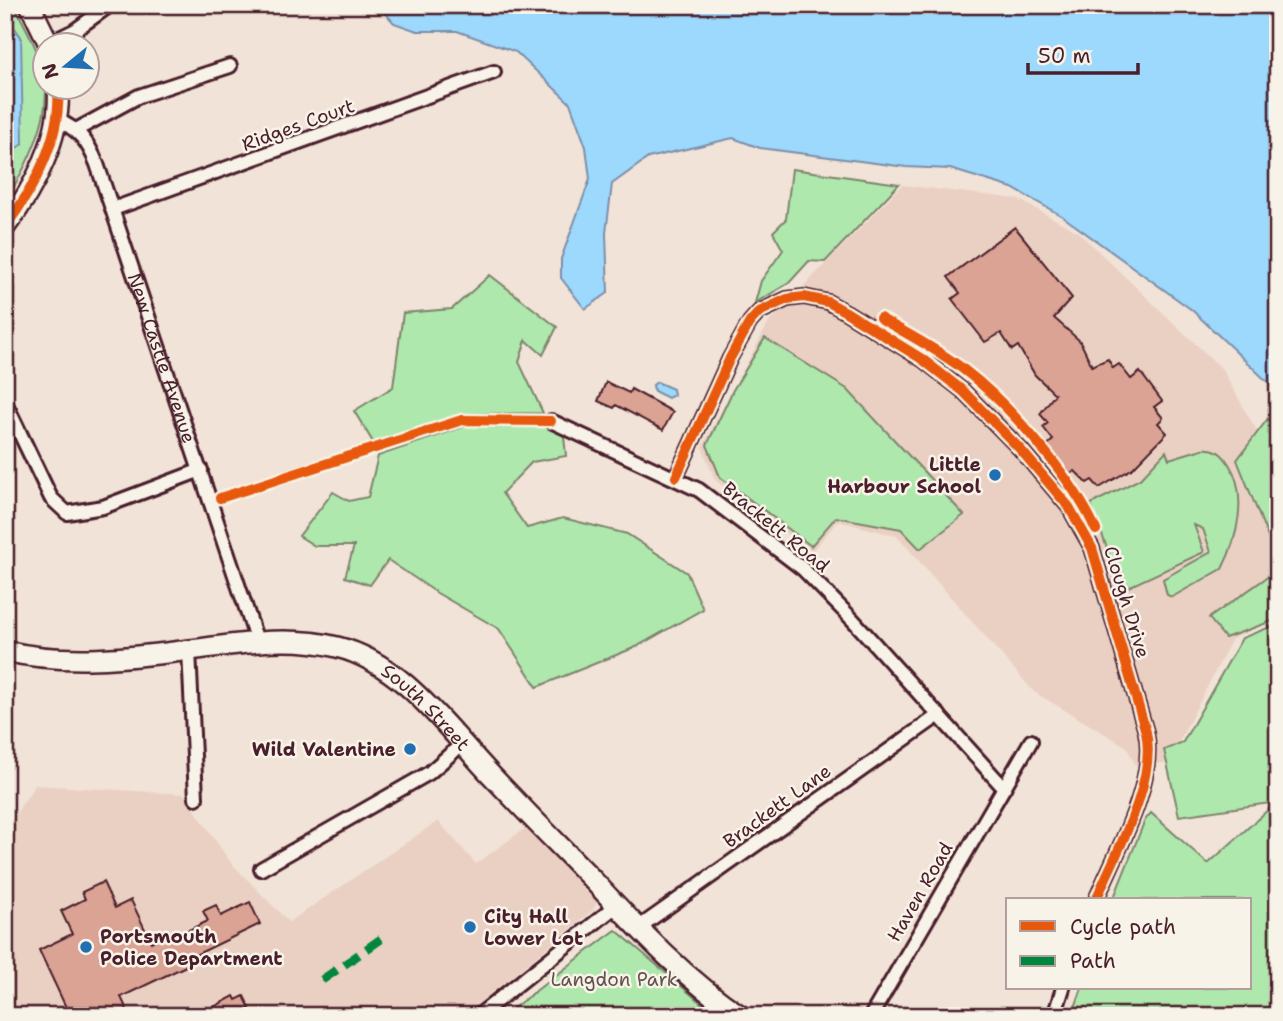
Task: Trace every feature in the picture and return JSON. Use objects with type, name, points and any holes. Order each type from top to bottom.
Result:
[{"type":"street","points":[[30,5],[43,32]]},
{"type":"street","points":[[72,32],[110,5]]},
{"type":"street","points":[[76,130],[139,96],[230,66]]},
{"type":"street","name":"Ridges Court","points":[[113,209],[494,72]]},
{"type":"street","points":[[5,227],[38,173],[57,120],[58,102]]},
{"type":"street","name":"New Castle Avenue","points":[[57,120],[76,130],[90,147],[257,641]]},
{"type":"street","name":"Clough Drive","points":[[676,477],[730,358],[750,322],[766,308],[787,299],[816,298],[846,312],[922,359],[977,404],[1026,456],[1081,524],[1101,575],[1146,732],[1150,750],[1147,769],[1131,818],[1097,898]]},
{"type":"street","points":[[5,402],[51,498],[67,513],[83,513],[103,507],[201,470]]},
{"type":"street","name":"Brackett Road","points":[[551,421],[676,477],[709,497],[803,569],[939,715]]},
{"type":"street","name":"South Street","points":[[5,651],[66,659],[189,650],[257,641],[318,643],[371,659],[401,681],[638,928],[685,972],[741,1016]]},
{"type":"street","points":[[189,650],[195,798]]},
{"type":"street","points":[[939,715],[1004,789]]},
{"type":"street","name":"Brackett Lane","points":[[638,928],[939,715]]},
{"type":"street","name":"Haven Road","points":[[871,1016],[1031,741]]},
{"type":"street","points":[[261,869],[429,773],[462,744]]},
{"type":"street","points":[[478,1016],[616,906]]},
{"type":"street","points":[[1054,1016],[1062,990]]},
{"type":"shaded area","name":"Little Harbour School","points":[[902,185],[1018,199],[1078,232],[1222,369],[1278,469],[1278,618],[1232,639],[1168,763],[1135,765],[1127,747],[1034,692],[897,536],[838,521],[811,552],[715,480],[702,447],[769,322]]},
{"type":"shaded area","points":[[35,785],[184,794],[231,863],[289,922],[438,821],[476,864],[527,827],[598,901],[592,911],[463,1016],[5,1016],[5,830]]},
{"type":"green space","points":[[5,5],[14,5],[32,41],[32,102],[45,102],[35,144],[5,201],[5,153],[8,153],[21,37],[5,15]]},
{"type":"green space","points":[[792,169],[899,184],[825,262],[809,261],[789,283],[755,303],[761,281],[783,250],[773,232],[786,219]]},
{"type":"green space","points":[[490,275],[557,327],[543,355],[526,340],[519,362],[543,413],[465,414],[373,442],[354,411],[393,387],[403,313],[452,309]]},
{"type":"green space","points":[[765,338],[847,389],[964,515],[920,549],[901,529],[836,517],[811,546],[720,477],[707,445],[733,390]]},
{"type":"green space","points":[[1278,405],[1278,562],[1237,460]]},
{"type":"green space","points":[[549,425],[564,436],[566,456],[532,462],[502,493],[527,528],[563,518],[627,534],[687,573],[703,609],[636,647],[537,687],[499,629],[437,593],[388,560],[370,585],[345,577],[354,546],[315,546],[299,536],[333,492],[349,501],[368,497],[378,456],[466,426]]},
{"type":"green space","points":[[1202,449],[1214,450],[1224,457],[1235,476],[1238,489],[1239,516],[1233,544],[1222,569],[1172,597],[1167,595],[1163,579],[1211,552],[1203,529],[1194,525],[1204,552],[1122,590],[1091,504],[1140,479],[1166,451],[1169,459]]},
{"type":"green space","points":[[1278,562],[1278,619],[1225,638],[1209,618],[1273,573]]},
{"type":"green space","points":[[1278,624],[1278,813],[1270,803],[1179,816],[1164,750],[1183,742],[1242,638]]},
{"type":"green space","points":[[1270,808],[1278,819],[1278,1016],[1072,1016],[1081,990],[1252,990],[1252,898],[1114,898],[1145,820],[1151,813],[1208,864]]},
{"type":"green space","name":"Langdon Park","points":[[616,930],[715,1015],[503,1016],[605,938]]},
{"type":"water","points":[[378,5],[1278,5],[1278,392],[1192,310],[1062,216],[1012,188],[950,169],[906,167],[760,148],[733,138],[648,158],[612,184],[606,233],[608,293],[585,309],[561,278],[561,259],[590,179],[586,147],[570,103],[516,52],[457,31],[417,31],[394,23]]},
{"type":"water","points":[[5,15],[21,37],[23,144],[8,153],[5,153]]},
{"type":"water","points":[[657,382],[673,389],[674,395],[668,398],[654,391],[653,385]]},
{"type":"building","points":[[1015,227],[1072,298],[1054,318],[1080,341],[1092,366],[1108,359],[1113,368],[1119,364],[1131,379],[1140,372],[1162,401],[1154,407],[1163,418],[1158,423],[1167,433],[1133,468],[1099,488],[1092,480],[1087,483],[1075,471],[1067,476],[1044,448],[1053,440],[1043,427],[1048,423],[1040,414],[1055,394],[1035,375],[1018,346],[1012,350],[1001,333],[985,342],[952,299],[960,293],[948,277]]},
{"type":"building","points":[[606,382],[629,393],[631,389],[673,412],[663,430],[616,405],[614,408],[598,401]]},
{"type":"building","name":"Portsmouth Police Department","points":[[103,882],[115,908],[131,900],[151,942],[172,932],[174,937],[208,921],[203,911],[216,905],[221,916],[250,902],[260,924],[185,960],[188,965],[121,997],[130,1016],[70,1016],[39,950],[72,934],[61,911],[85,899],[82,892]]},
{"type":"building","points":[[234,996],[236,1000],[244,996],[250,1008],[242,1012],[244,1016],[197,1016]]},
{"type":"marked path","points":[[322,980],[381,939]]},
{"type":"cycle path","points":[[5,227],[26,196],[44,161],[51,143],[58,102]]},
{"type":"cycle path","points":[[676,477],[730,358],[750,322],[759,312],[787,299],[804,297],[828,302],[922,359],[963,391],[1021,450],[1069,507],[1092,548],[1146,732],[1148,752],[1140,795],[1097,898]]},
{"type":"cycle path","points":[[880,318],[953,362],[1000,401],[1056,465],[1096,530]]},
{"type":"cycle path","points":[[220,498],[462,420],[551,421]]},
{"type":"place","name":"Little Harbour School","points":[[995,475]]},
{"type":"place","name":"Wild Valentine","points":[[410,749]]},
{"type":"place","name":"City Hall Lower Lot","points":[[470,927]]},
{"type":"place","name":"Portsmouth Police Department","points":[[86,947]]}]
